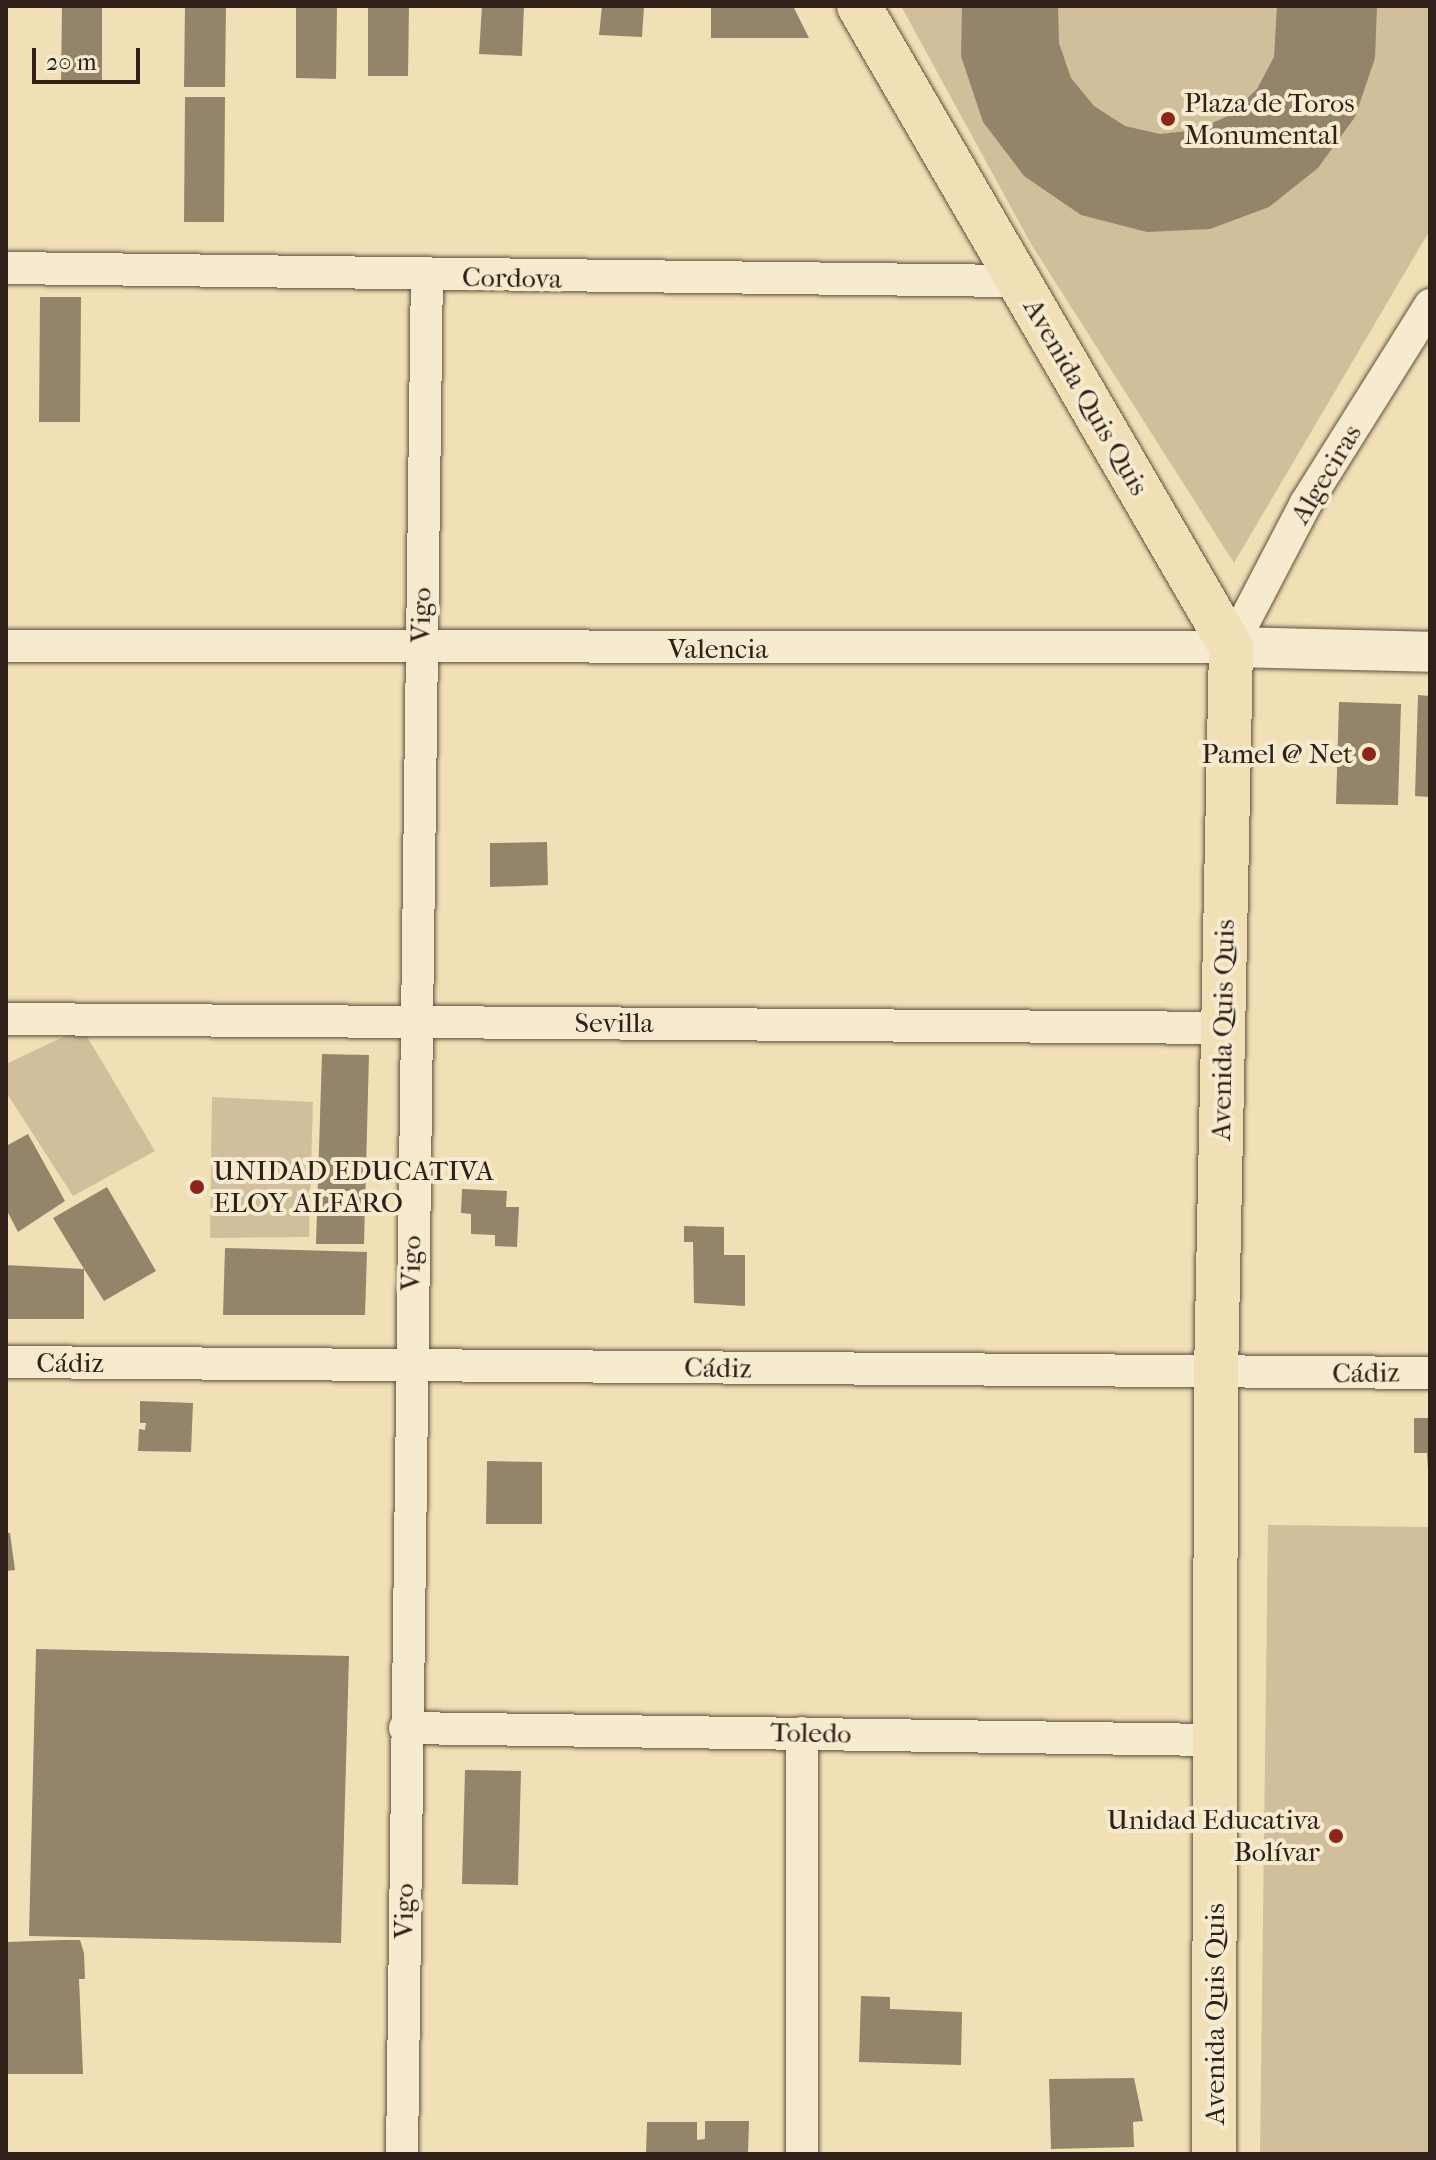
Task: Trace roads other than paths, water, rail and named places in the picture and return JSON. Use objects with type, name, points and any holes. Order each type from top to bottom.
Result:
[{"type":"main road","name":"Avenida Quis Quis","points":[[859,6],[1231,647],[1216,1375],[1214,2154]]},
{"type":"street","name":"Cordova","points":[[6,268],[427,277],[1018,281]]},
{"type":"street","name":"Vigo","points":[[402,2154],[405,1728],[427,277]]},
{"type":"street","name":"Algeciras","points":[[1231,647],[1306,503],[1430,305]]},
{"type":"street","name":"Valencia","points":[[6,646],[1231,647],[1430,652]]},
{"type":"street","name":"Sevilla","points":[[6,1019],[1223,1028]]},
{"type":"street","name":"Cádiz","points":[[6,1362],[1216,1375],[1430,1373]]},
{"type":"street","name":"Toledo","points":[[405,1728],[1217,1740]]},
{"type":"street","points":[[802,1733],[802,2154]]},
{"type":"place","name":"Plaza de Toros Monumental","points":[[1168,119]]},
{"type":"place","name":"Pamel @ Net","points":[[1369,754]]},
{"type":"place","name":"UNIDAD EDUCATIVA ELOY ALFARO","points":[[197,1187]]},
{"type":"place","name":"Unidad Educativa Bolívar","points":[[1336,1836]]}]
